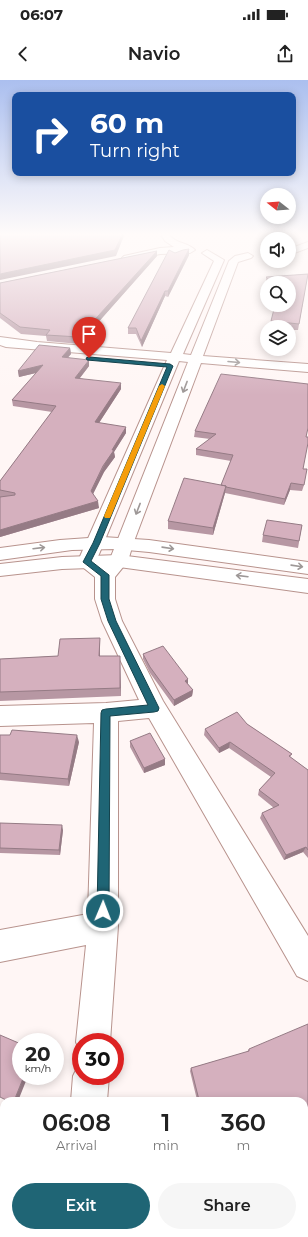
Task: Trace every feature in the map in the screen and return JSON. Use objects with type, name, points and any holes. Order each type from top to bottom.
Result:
[{"type":"street","points":[[96,543],[173,361],[206,287]]},
{"type":"street","points":[[224,287],[194,364],[109,560],[105,599],[112,621],[154,708],[308,965]]},
{"type":"street","points":[[201,297],[220,298]]},
{"type":"street","points":[[192,318],[211,319]]},
{"type":"street","points":[[0,341],[6,343],[173,361],[308,380]]},
{"type":"street","points":[[0,350],[173,361]]},
{"type":"street","points":[[194,364],[308,368]]},
{"type":"street","points":[[0,554],[37,548],[96,543]]},
{"type":"street","points":[[96,543],[109,560]]},
{"type":"street","points":[[96,543],[109,560]]},
{"type":"street","points":[[109,560],[149,546],[308,568]]},
{"type":"street","points":[[0,570],[109,560],[245,576],[308,586]]},
{"type":"street","points":[[0,716],[106,713],[154,708]]},
{"type":"street","points":[[94,1033],[103,926],[106,713]]},
{"type":"street","points":[[0,946],[103,926]]},
{"type":"street","points":[[89,1097],[90,1085]]},
{"type":"building","points":[[0,287],[124,287],[79,337],[46,335],[50,330],[20,327],[0,313]]},
{"type":"building","points":[[150,287],[170,287],[168,291],[165,291],[141,341],[136,328],[128,328]]},
{"type":"building","points":[[296,287],[306,287],[299,324],[296,324],[296,320],[271,320],[273,312],[296,312]]},
{"type":"building","points":[[39,345],[70,348],[62,357],[89,360],[75,378],[121,383],[95,422],[126,427],[112,450],[114,450],[103,466],[91,491],[98,501],[0,530],[0,497],[15,495],[15,493],[0,490],[0,481],[56,406],[12,400],[43,365],[18,371]]},
{"type":"building","points":[[221,374],[308,384],[308,428],[306,437],[308,437],[308,443],[303,469],[307,469],[304,485],[291,483],[285,499],[221,485],[233,455],[196,449],[216,434],[195,431]]},
{"type":"building","points":[[184,478],[226,486],[213,528],[168,521]]},
{"type":"building","points":[[267,520],[302,525],[299,541],[263,535]]},
{"type":"building","points":[[100,638],[99,656],[120,656],[120,688],[0,692],[0,659],[58,656],[60,639]]},
{"type":"building","points":[[163,646],[188,679],[185,681],[193,690],[174,700],[150,667],[143,654]]},
{"type":"building","points":[[237,712],[247,724],[292,754],[289,756],[308,770],[308,850],[306,847],[286,855],[262,813],[279,805],[259,790],[275,773],[230,742],[219,748],[205,729]]},
{"type":"building","points":[[12,730],[77,735],[68,779],[0,773],[0,735],[10,735]]},
{"type":"building","points":[[150,733],[165,759],[144,768],[130,741]]},
{"type":"building","points":[[0,823],[62,825],[59,850],[0,848]]},
{"type":"building","points":[[308,1024],[308,1097],[198,1097],[191,1068],[249,1051],[249,1049]]},
{"type":"building","points":[[0,1035],[12,1040],[12,1085],[20,1085],[16,1097],[0,1097]]},
{"type":"slow traffic","points":[[107,516],[162,386]]},
{"type":"route","points":[[89,358],[170,366],[87,562],[105,575],[105,599],[112,621],[154,708],[106,713],[103,911]]}]
